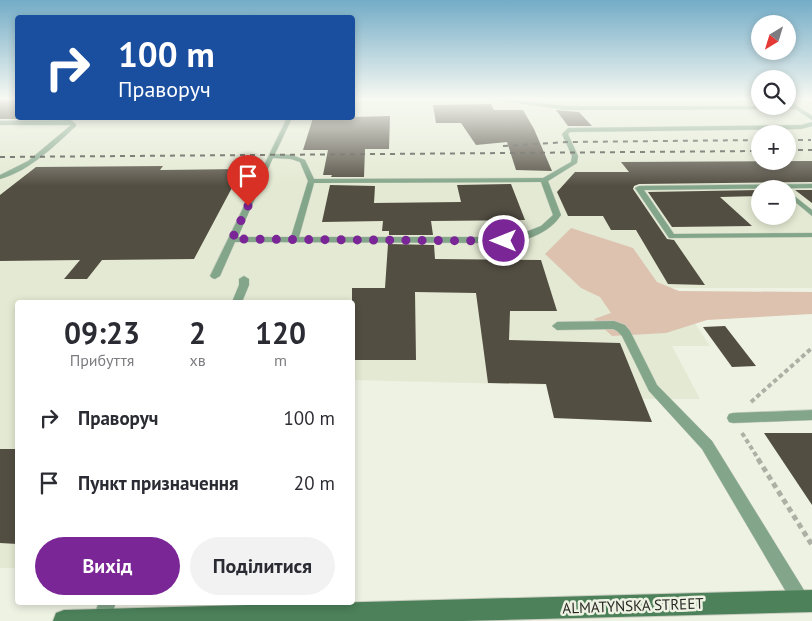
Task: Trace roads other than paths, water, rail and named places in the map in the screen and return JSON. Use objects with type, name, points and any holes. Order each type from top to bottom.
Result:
[{"type":"street","name":"ALMATYNSKA STREET","points":[[64,621],[807,601]]},
{"type":"lane","points":[[0,177],[18,170],[38,157],[71,128]]},
{"type":"lane","points":[[215,276],[284,128]]},
{"type":"lane","points":[[311,181],[544,180],[574,163],[574,156],[565,134],[568,130],[725,128]]},
{"type":"lane","points":[[271,156],[292,158],[303,162],[311,181],[294,240]]},
{"type":"lane","points":[[232,239],[513,240],[527,236],[551,222],[558,215],[544,180]]},
{"type":"lane","points":[[796,187],[812,186]]},
{"type":"lane","points":[[751,188],[639,188],[672,236],[812,235]]},
{"type":"lane","points":[[796,200],[812,214]]},
{"type":"lane","points":[[238,300],[244,285],[244,279]]},
{"type":"lane","points":[[557,326],[614,325],[621,328],[626,334],[653,388],[707,445],[807,601]]},
{"type":"lane","points":[[733,418],[812,415]]},
{"type":"lane","points":[[101,621],[107,605]]},
{"type":"railway","points":[[503,146],[568,142],[751,140]]},
{"type":"railway","points":[[796,140],[811,140]]},
{"type":"railway","points":[[796,150],[812,150]]},
{"type":"railway","points":[[0,157],[751,151]]}]
